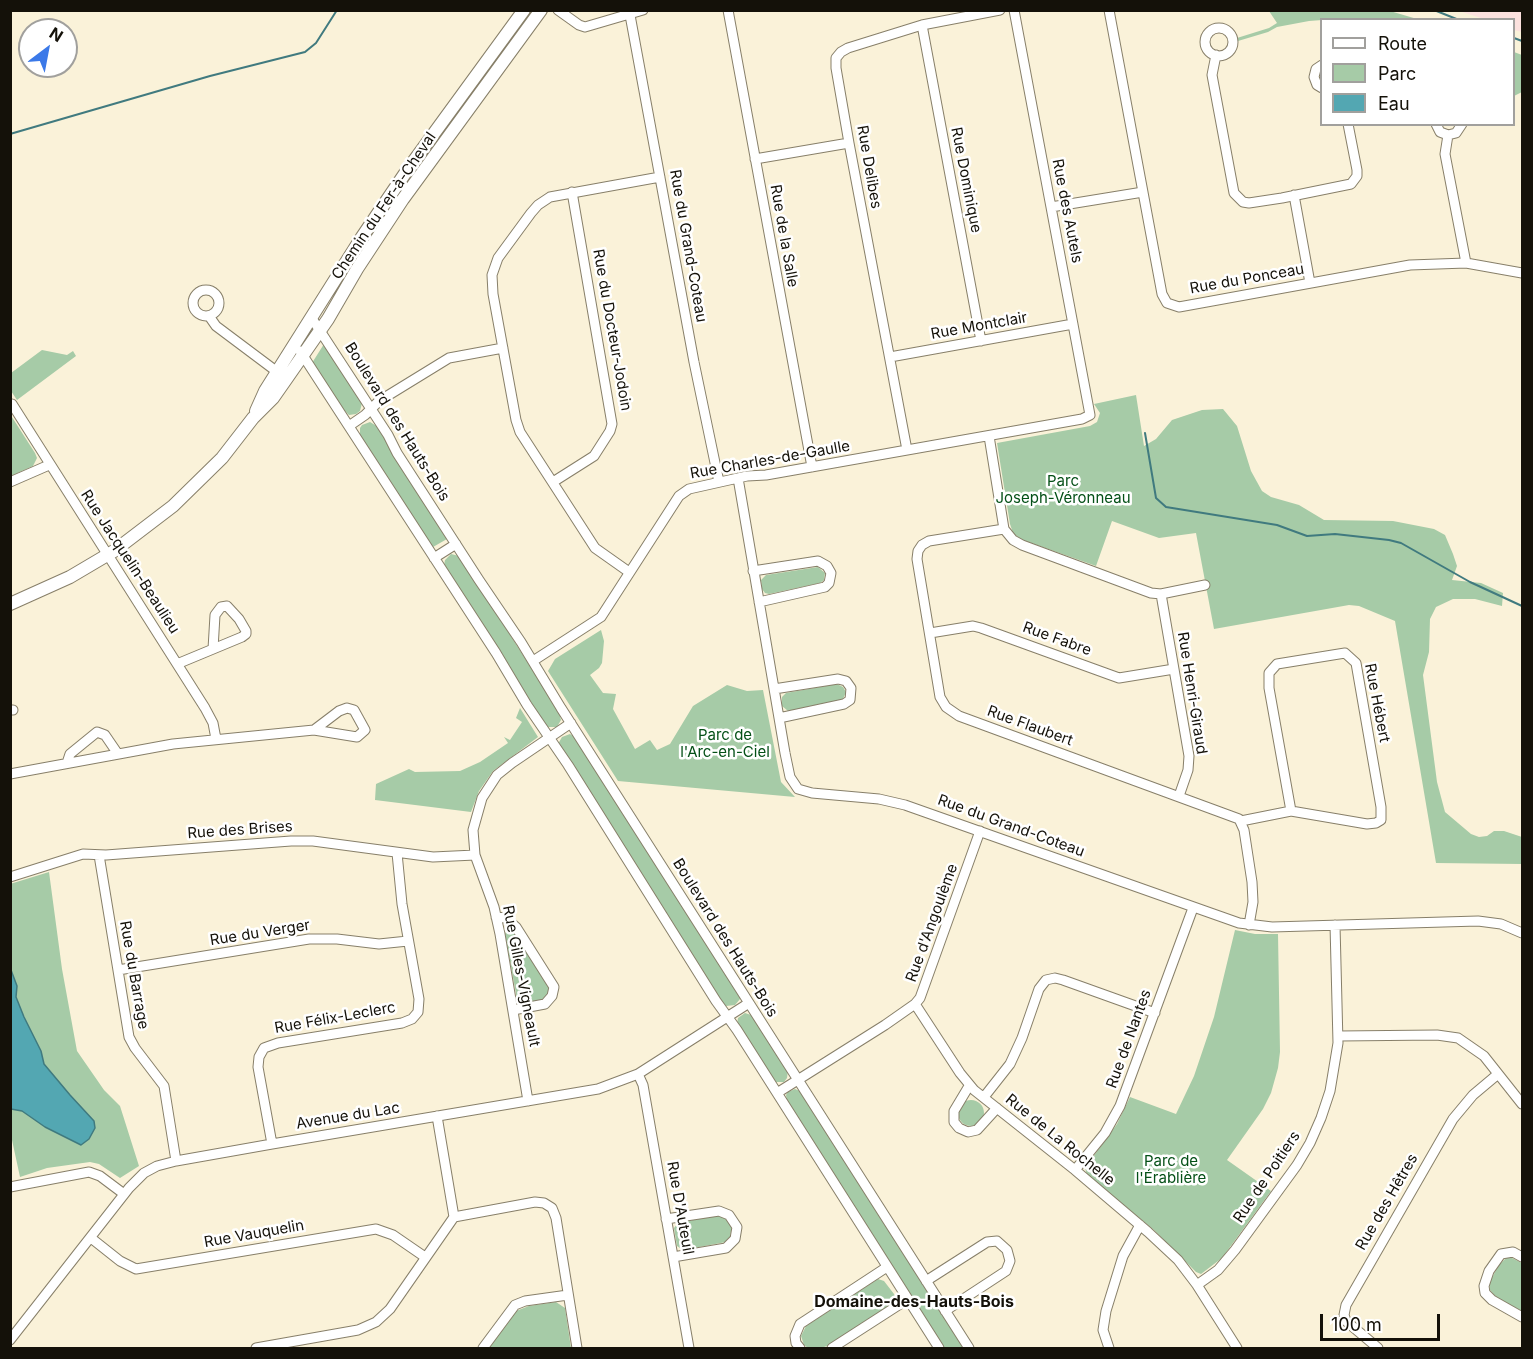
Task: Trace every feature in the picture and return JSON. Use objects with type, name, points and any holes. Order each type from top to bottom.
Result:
[{"type":"street","points":[[514,47],[511,40],[524,21],[525,10]]},
{"type":"street","name":"Chemin du Fer-à-Cheval","points":[[10,604],[70,577],[107,555],[147,527],[190,491],[226,453],[253,418],[273,398],[295,344],[403,176],[525,10]]},
{"type":"street","name":"Chemin du Fer-à-Cheval","points":[[282,375],[303,356],[403,199],[541,10]]},
{"type":"street","points":[[558,10],[585,27],[643,10]]},
{"type":"street","name":"Rue de la Salle","points":[[728,10],[812,467]]},
{"type":"street","name":"Rue Delibes","points":[[907,450],[836,65],[838,56],[848,48],[922,26],[1000,10]]},
{"type":"street","name":"Rue des Autels","points":[[1014,10],[1090,408],[1088,416]]},
{"type":"street","name":"Rue du Ponceau","points":[[1109,10],[1163,297],[1170,305],[1179,307],[1404,266],[1466,263],[1522,273]]},
{"type":"street","name":"Rue du Grand-Coteau","points":[[630,15],[718,482]]},
{"type":"street","name":"Rue Dominique","points":[[922,26],[981,341]]},
{"type":"street","points":[[1216,55],[1212,75],[1234,193],[1245,203],[1351,184],[1357,170],[1348,126]]},
{"type":"street","points":[[1320,67],[1314,77],[1320,87]]},
{"type":"street","points":[[1437,126],[1440,132],[1448,135],[1456,133],[1461,126]]},
{"type":"street","points":[[1448,135],[1445,154],[1466,263]]},
{"type":"street","points":[[755,159],[849,143]]},
{"type":"street","points":[[629,572],[595,548],[517,426],[492,280],[494,266],[538,205],[550,197],[660,177]]},
{"type":"street","name":"Rue du Docteur-Jodoin","points":[[552,482],[594,456],[609,434],[612,424],[572,192]]},
{"type":"street","points":[[1052,207],[1143,192]]},
{"type":"street","points":[[1294,195],[1310,283]]},
{"type":"street","points":[[209,316],[216,326],[282,375]]},
{"type":"street","name":"Boulevard des Hauts-Bois","points":[[311,317],[969,1348]]},
{"type":"street","name":"Rue Montclair","points":[[890,357],[1073,324]]},
{"type":"street","points":[[295,344],[435,558],[939,1348]]},
{"type":"street","points":[[349,426],[365,416],[379,401],[449,358],[503,348]]},
{"type":"street","name":"Rue Jacquelin-Beaulieu","points":[[12,404],[212,720],[216,740]]},
{"type":"street","name":"Rue Charles-de-Gaulle","points":[[533,662],[598,619],[682,494],[689,489],[738,478],[989,436],[1088,416]]},
{"type":"street","points":[[989,436],[1004,529],[1013,540],[1143,590],[1161,594],[1205,585]]},
{"type":"street","points":[[10,482],[49,465]]},
{"type":"street","name":"Rue du Grand-Coteau","points":[[738,478],[790,777],[798,789],[812,793],[849,795],[892,802],[981,831],[1235,923],[1266,927],[1488,921],[1522,933]]},
{"type":"street","name":"Rue Flaubert","points":[[1004,529],[932,540],[920,548],[917,559],[940,697],[946,707],[951,712],[1241,821]]},
{"type":"street","points":[[435,558],[456,544]]},
{"type":"street","points":[[753,571],[818,561],[827,566],[831,573],[830,580],[825,587],[759,602]]},
{"type":"street","name":"Rue Henri-Giraud","points":[[1161,594],[1189,756],[1188,770],[1179,796]]},
{"type":"street","points":[[177,664],[213,649],[246,633],[239,619],[227,606],[215,615],[213,649]]},
{"type":"street","name":"Rue Fabre","points":[[930,633],[981,628],[1119,678],[1174,669]]},
{"type":"street","name":"Rue Hébert","points":[[1241,821],[1291,811],[1367,824],[1381,820],[1382,807],[1356,663],[1345,653],[1277,664],[1269,673],[1269,688],[1291,811]]},
{"type":"street","points":[[774,689],[838,679],[846,681],[851,688],[850,699],[841,705],[779,718]]},
{"type":"street","points":[[10,774],[159,746],[314,730],[354,737],[365,730],[354,710],[347,708],[339,711],[314,730]]},
{"type":"street","name":"Rue Gilles-Vigneault","points":[[528,1101],[496,917],[475,855],[473,827],[480,802],[493,780],[508,765],[571,723]]},
{"type":"street","points":[[67,763],[70,754],[97,732],[103,734],[118,754]]},
{"type":"street","points":[[1241,821],[1253,889],[1249,925]]},
{"type":"street","name":"Rue d'Angoulème","points":[[777,1092],[915,1004],[920,998],[981,831]]},
{"type":"street","name":"Rue des Brises","points":[[10,877],[78,856],[304,841],[437,858],[475,855]]},
{"type":"street","name":"Rue Félix-Leclerc","points":[[272,1144],[258,1067],[262,1050],[278,1043],[402,1023],[415,1017],[420,1005],[408,941],[397,853]]},
{"type":"street","name":"Rue du Barrage","points":[[99,855],[129,1037],[165,1090],[176,1161]]},
{"type":"street","name":"Rue de Nantes","points":[[1075,1170],[1105,1133],[1117,1113],[1193,908]]},
{"type":"street","points":[[496,917],[506,918],[516,927],[554,987],[552,996],[545,1004],[513,1010]]},
{"type":"street","name":"Rue de Poitiers","points":[[1197,1285],[1218,1270],[1229,1258],[1291,1173],[1310,1143],[1330,1091],[1339,1036],[1335,926]]},
{"type":"street","name":"Rue du Verger","points":[[118,970],[313,939],[379,944],[408,941]]},
{"type":"street","points":[[984,1097],[1004,1074],[1012,1059],[1039,989],[1046,980],[1055,978],[1063,980],[1155,1013]]},
{"type":"street","name":"Avenue du Lac","points":[[10,1340],[124,1194],[147,1171],[176,1161],[598,1089],[638,1074],[749,1003]]},
{"type":"street","name":"Rue de La Rochelle","points":[[915,1004],[969,1086],[1075,1170],[1178,1260],[1197,1285],[1237,1348]]},
{"type":"street","points":[[1339,1036],[1437,1035],[1455,1037],[1465,1041],[1480,1053],[1522,1104]]},
{"type":"street","name":"Rue D'Auteuil","points":[[638,1074],[643,1085],[689,1348]]},
{"type":"street","name":"Rue des Hêtres","points":[[1378,1348],[1346,1321],[1345,1311],[1348,1300],[1453,1119],[1469,1099],[1498,1074]]},
{"type":"street","points":[[969,1086],[954,1111],[954,1122],[959,1128],[968,1132],[979,1129],[997,1107]]},
{"type":"street","points":[[437,1116],[454,1217]]},
{"type":"street","points":[[10,1186],[89,1172],[100,1176],[124,1194]]},
{"type":"street","points":[[256,1348],[351,1332],[369,1326],[390,1309],[454,1217],[535,1202],[549,1206],[555,1215],[577,1348]]},
{"type":"street","points":[[666,1219],[720,1211],[729,1215],[737,1227],[735,1239],[728,1247],[673,1257]]},
{"type":"street","points":[[1109,1348],[1103,1334],[1104,1318],[1123,1256],[1140,1225]]},
{"type":"street","name":"Rue Vauquelin","points":[[91,1238],[125,1264],[136,1269],[376,1229],[393,1235],[425,1257]]},
{"type":"street","points":[[926,1281],[987,1242],[997,1242],[1007,1250],[1010,1262],[1006,1271],[945,1311]]},
{"type":"street","points":[[1522,1257],[1508,1252],[1499,1256],[1485,1279],[1484,1289],[1491,1300],[1522,1317]]},
{"type":"street","points":[[800,1348],[795,1339],[796,1328],[800,1324],[887,1267]]},
{"type":"street","points":[[483,1348],[513,1306],[525,1301],[568,1294]]},
{"type":"street","points":[[832,1348],[908,1299]]},
{"type":"shaded area","points":[[1459,11],[1522,11],[1522,32],[1515,30],[1515,18],[1481,18]]},
{"type":"green space","points":[[1269,11],[1390,11],[1414,18],[1320,18],[1320,20],[1277,27],[1238,41],[1237,38],[1269,28],[1277,23]]},
{"type":"green space","points":[[1515,52],[1522,55],[1522,92],[1515,96]]},
{"type":"green space","points":[[324,344],[362,403],[360,411],[356,414],[349,415],[342,408],[312,363]]},
{"type":"green space","points":[[42,350],[67,355],[73,351],[76,356],[17,400],[11,391],[11,373]]},
{"type":"green space","name":"Parc Joseph-Véronneau","points":[[1136,395],[1144,446],[1156,439],[1172,420],[1202,410],[1223,409],[1237,426],[1251,471],[1262,491],[1271,497],[1299,505],[1324,520],[1393,521],[1434,529],[1445,535],[1453,554],[1457,566],[1452,580],[1481,583],[1503,593],[1502,606],[1475,599],[1453,599],[1436,607],[1430,619],[1429,652],[1423,675],[1437,782],[1445,812],[1471,834],[1479,837],[1487,836],[1494,831],[1504,831],[1522,837],[1522,864],[1436,863],[1395,621],[1359,606],[1349,605],[1214,629],[1196,533],[1159,538],[1112,521],[1096,566],[1020,539],[1013,533],[997,443],[1090,426],[1097,422],[1100,413],[1094,404]]},
{"type":"green space","points":[[10,414],[37,458],[33,466],[11,476]]},
{"type":"green space","points":[[370,422],[378,427],[447,539],[433,547],[360,436],[362,425]]},
{"type":"green space","points":[[451,554],[462,559],[559,712],[561,720],[557,727],[548,727],[542,721],[444,565],[445,560]]},
{"type":"green space","points":[[818,567],[825,573],[824,580],[820,583],[769,594],[762,589],[761,580],[766,575]]},
{"type":"green space","name":"Parc de l'Arc-en-Ciel","points":[[601,630],[604,641],[602,663],[590,675],[603,693],[616,694],[613,709],[635,749],[650,740],[657,750],[670,744],[693,706],[727,685],[747,691],[763,690],[781,782],[795,797],[618,781],[548,671],[555,659]]},
{"type":"green space","points":[[837,684],[846,692],[843,699],[838,701],[788,711],[782,706],[782,697],[786,693]]},
{"type":"green space","points":[[520,708],[538,737],[493,771],[479,791],[471,812],[375,800],[376,784],[409,769],[415,772],[460,771],[480,762],[508,743],[504,737],[510,740],[522,722],[516,718]]},
{"type":"green space","points":[[570,734],[576,738],[740,995],[735,1005],[726,1006],[721,1000],[558,744],[562,737]]},
{"type":"green space","points":[[49,872],[62,969],[77,1051],[104,1090],[120,1106],[139,1166],[120,1178],[99,1164],[90,1162],[47,1168],[20,1177],[10,1139],[10,884]]},
{"type":"green space","points":[[512,930],[549,986],[549,994],[542,1000],[522,1003],[517,999],[505,934],[506,931]]},
{"type":"green space","name":"Parc de l'Érablière","points":[[1235,930],[1255,934],[1278,934],[1280,1052],[1278,1068],[1271,1093],[1263,1109],[1227,1160],[1271,1191],[1222,1258],[1201,1274],[1196,1272],[1154,1230],[1087,1175],[1085,1168],[1117,1124],[1130,1097],[1176,1114],[1194,1076],[1214,1017]]},
{"type":"green space","points":[[745,1013],[754,1016],[788,1070],[784,1082],[776,1082],[737,1024],[738,1018]]},
{"type":"green space","points":[[795,1089],[800,1091],[966,1348],[943,1348],[787,1102],[786,1095]]},
{"type":"green space","points":[[971,1100],[980,1104],[984,1113],[980,1122],[971,1126],[962,1122],[958,1113],[962,1104]]},
{"type":"green space","points":[[718,1215],[726,1218],[732,1225],[730,1237],[726,1242],[683,1250],[677,1246],[674,1228],[678,1223]]},
{"type":"green space","points":[[1510,1257],[1522,1263],[1522,1311],[1497,1298],[1490,1290],[1489,1283],[1499,1265]]},
{"type":"green space","points":[[878,1279],[884,1281],[894,1294],[892,1304],[827,1346],[808,1348],[804,1345],[801,1336],[806,1326]]},
{"type":"green space","points":[[556,1302],[565,1308],[571,1348],[489,1348],[516,1311],[529,1306]]},
{"type":"water","points":[[11,970],[17,986],[16,997],[41,1051],[44,1064],[94,1121],[95,1128],[89,1139],[81,1145],[45,1127],[22,1111],[11,1109]]},
{"type":"waterway","points":[[10,134],[210,76],[305,52],[316,43],[337,10]]},
{"type":"waterway","points":[[1434,10],[1454,18]]},
{"type":"waterway","points":[[1515,38],[1522,41]]},
{"type":"waterway","points":[[1145,433],[1156,498],[1166,507],[1277,525],[1307,536],[1335,534],[1401,543],[1470,582],[1522,606]]},
{"type":"district","name":"Domaine-des-Hauts-Bois","points":[[914,1302]]}]
